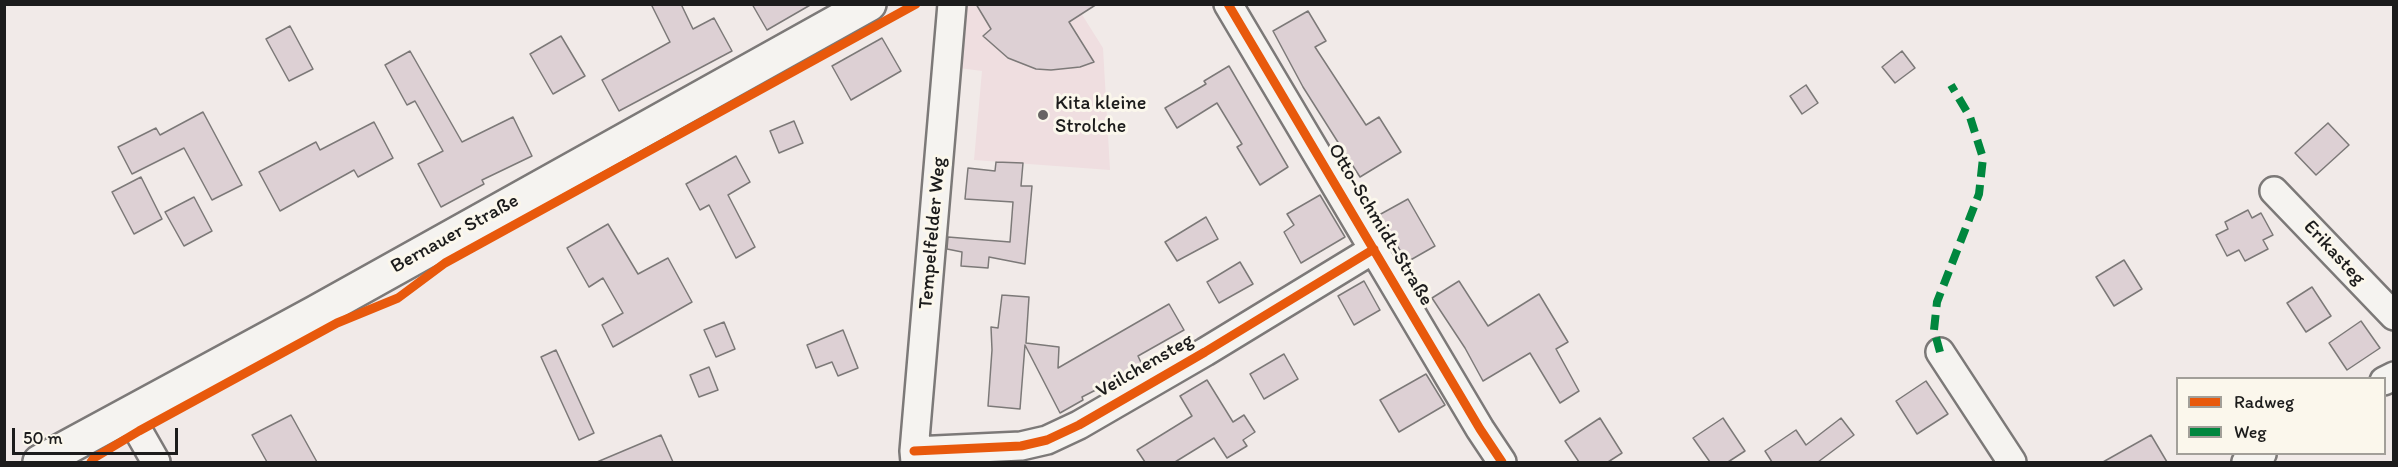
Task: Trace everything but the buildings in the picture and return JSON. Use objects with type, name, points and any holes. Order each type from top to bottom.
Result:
[{"type":"main road","name":"Bernauer Straße","points":[[40,462],[315,313],[869,4]]},
{"type":"street","name":"Tempelfelder Weg","points":[[915,457],[952,4]]},
{"type":"street","name":"Otto-Schmidt-Straße","points":[[1228,4],[1479,429],[1502,462]]},
{"type":"street","name":"Erikasteg","points":[[2274,191],[2394,316]]},
{"type":"street","name":"Veilchensteg","points":[[915,457],[1021,446],[1047,440],[1079,425],[1195,358],[1374,249]]},
{"type":"street","points":[[1940,352],[2012,462]]},
{"type":"street","points":[[128,413],[156,462]]},
{"type":"shaded area","name":"Kita kleine Strolche","points":[[965,5],[1076,5],[1103,48],[1110,170],[974,160],[982,71],[959,68]]},
{"type":"marked path","points":[[1940,352],[1934,330],[1937,302],[1979,194],[1983,158],[1970,117],[1951,85]]},
{"type":"cycle path","points":[[91,462],[139,431],[337,323],[398,298],[445,263],[916,4]]},
{"type":"cycle path","points":[[1228,4],[1480,429],[1502,462]]},
{"type":"cycle path","points":[[914,451],[1021,446],[1047,440],[1079,425],[1205,352],[1374,249]]},
{"type":"place","name":"Kita kleine Strolche","points":[[1043,115]]}]
